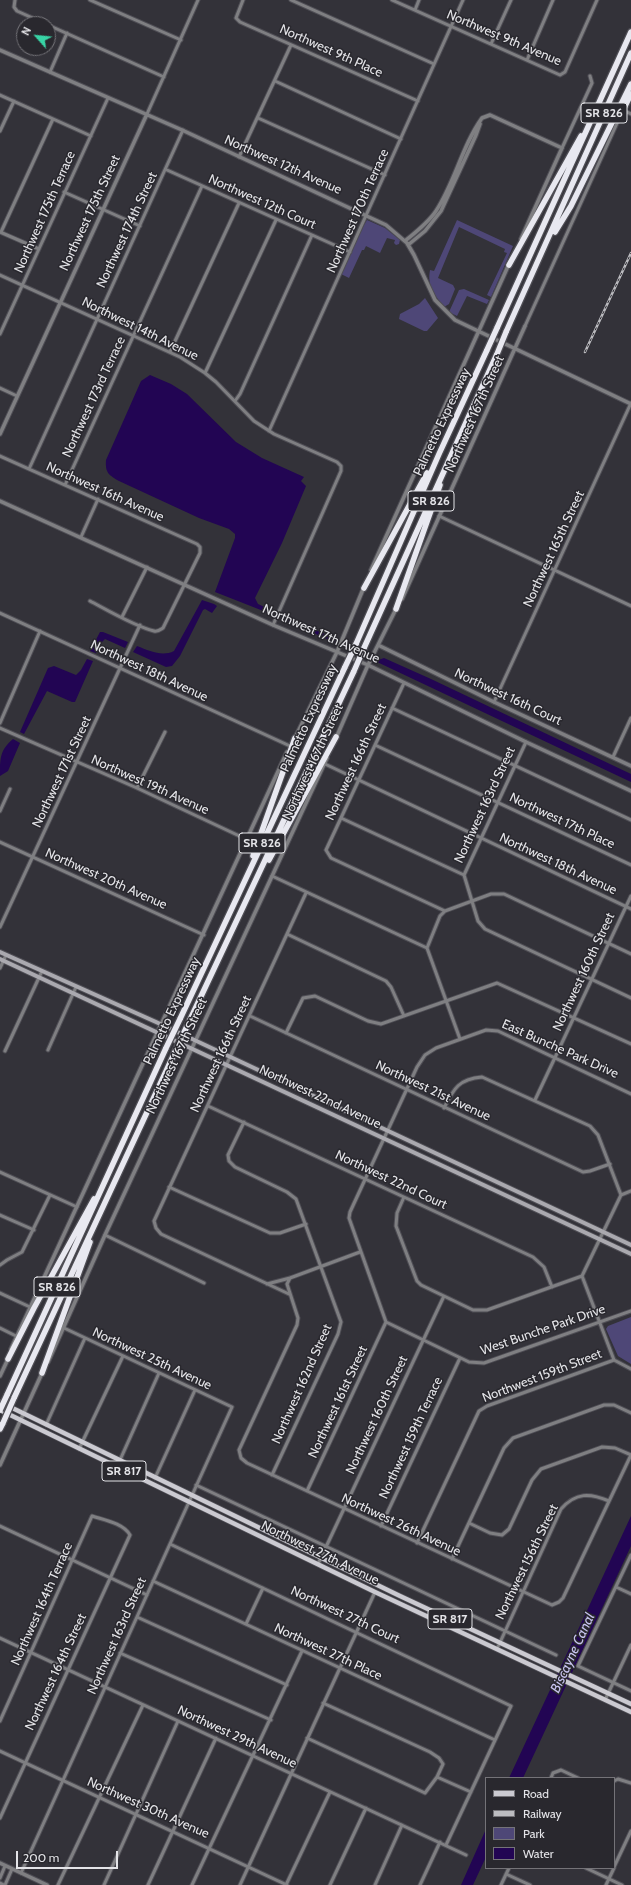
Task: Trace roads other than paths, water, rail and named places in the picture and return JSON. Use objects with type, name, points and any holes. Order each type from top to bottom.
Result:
[{"type":"highway","name":"Palmetto Expressway","points":[[0,1410],[166,1048],[356,644],[439,454],[488,350],[631,32]]},
{"type":"highway","name":"Palmetto Expressway","points":[[0,1429],[354,671],[630,55]]},
{"type":"highway","points":[[542,252],[571,206],[631,84]]},
{"type":"highway","points":[[623,110],[631,94]]},
{"type":"highway","points":[[509,265],[574,146],[590,122]]},
{"type":"highway","points":[[364,588],[439,454]]},
{"type":"highway","points":[[396,609],[439,492],[442,476]]},
{"type":"highway","points":[[257,878],[274,851],[336,737]]},
{"type":"highway","points":[[234,902],[272,808],[295,738]]},
{"type":"highway","points":[[8,1359],[37,1301],[92,1202],[106,1180]]},
{"type":"highway","points":[[42,1373],[99,1219]]},
{"type":"main road","name":"Northwest 22nd Avenue","points":[[0,952],[162,1025],[631,1245]]},
{"type":"main road","name":"Northwest 22nd Avenue","points":[[2,960],[631,1254]]},
{"type":"main road","name":"Northwest 27th Avenue","points":[[0,1402],[413,1602],[631,1704]]},
{"type":"main road","name":"Northwest 27th Avenue","points":[[0,1410],[375,1592],[631,1712]]},
{"type":"main road","points":[[237,1525],[241,1518]]},
{"type":"main road","points":[[375,1592],[380,1589],[413,1602]]},
{"type":"street","points":[[14,0],[14,7],[17,11],[29,16]]},
{"type":"street","points":[[90,0],[181,40]]},
{"type":"street","points":[[192,0],[198,1]]},
{"type":"street","name":"Northwest 9th Place","points":[[243,0],[236,18],[240,22],[418,100]]},
{"type":"street","points":[[291,0],[434,64]]},
{"type":"street","name":"Northwest 9th Avenue","points":[[392,0],[560,75],[564,74],[597,0]]},
{"type":"street","points":[[414,10],[419,0]]},
{"type":"street","name":"Northwest 170th Terrace","points":[[269,431],[463,0]]},
{"type":"street","points":[[491,44],[510,0]]},
{"type":"street","points":[[527,60],[553,0]]},
{"type":"street","name":"Northwest 175th Street","points":[[0,434],[198,1]]},
{"type":"street","points":[[56,28],[164,77]]},
{"type":"street","points":[[50,72],[67,33]]},
{"type":"street","points":[[240,157],[291,45]]},
{"type":"street","name":"Northwest 12th Avenue","points":[[0,50],[183,130],[367,214],[386,225],[405,241],[434,300],[455,320],[631,404]]},
{"type":"street","name":"Northwest 167th Street","points":[[0,1376],[16,1336],[204,935],[290,746],[337,652],[478,332],[592,82],[590,76]]},
{"type":"street","points":[[275,81],[401,139]]},
{"type":"street","points":[[0,95],[91,136]]},
{"type":"street","name":"Northwest 175th Terrace","points":[[0,334],[108,98]]},
{"type":"street","points":[[0,131],[14,101]]},
{"type":"street","points":[[623,110],[631,114]]},
{"type":"street","name":"Northwest 167th Street","points":[[0,1465],[324,764],[368,665],[411,580],[623,110]]},
{"type":"street","points":[[408,245],[425,231],[455,184],[481,119],[485,116],[491,116],[562,148]]},
{"type":"street","points":[[258,118],[385,175]]},
{"type":"street","points":[[39,249],[0,232],[53,119]]},
{"type":"street","name":"Northwest 174th Street","points":[[29,469],[183,130]]},
{"type":"street","points":[[405,241],[439,210],[450,182],[474,135]]},
{"type":"street","name":"Northwest 12th Court","points":[[166,170],[350,252]]},
{"type":"street","points":[[450,182],[455,184]]},
{"type":"street","name":"Northwest 173rd Terrace","points":[[65,485],[202,186]]},
{"type":"street","points":[[64,192],[140,226]]},
{"type":"street","points":[[170,352],[239,203]]},
{"type":"street","points":[[205,372],[276,220]]},
{"type":"street","points":[[235,401],[240,394],[312,235]]},
{"type":"street","name":"Northwest 14th Avenue","points":[[0,275],[170,352],[205,372],[254,421],[269,431],[337,462],[341,466],[341,471],[273,625]]},
{"type":"street","points":[[0,388],[17,396]]},
{"type":"street","name":"Northwest 165th Street","points":[[494,702],[631,404]]},
{"type":"street","name":"Northwest 16th Avenue","points":[[0,456],[197,544],[200,547],[200,552],[185,584]]},
{"type":"street","points":[[81,537],[98,499]]},
{"type":"street","name":"Northwest 17th Avenue","points":[[0,501],[273,625],[368,665],[631,791]]},
{"type":"street","points":[[439,516],[631,606]]},
{"type":"street","points":[[122,617],[147,567]]},
{"type":"street","points":[[90,602],[140,625],[155,631],[159,631],[163,628],[185,584]]},
{"type":"street","name":"Northwest 18th Avenue","points":[[0,614],[290,746]]},
{"type":"street","name":"Northwest 171st Street","points":[[0,927],[140,625]]},
{"type":"street","points":[[0,722],[40,631]]},
{"type":"street","name":"Northwest 16th Court","points":[[378,646],[631,766]]},
{"type":"street","name":"Northwest 166th Street","points":[[404,683],[326,850],[331,858],[445,911]]},
{"type":"street","points":[[392,708],[631,820]]},
{"type":"street","points":[[613,757],[631,718]]},
{"type":"street","name":"Northwest 19th Avenue","points":[[0,728],[137,788],[248,840]]},
{"type":"street","points":[[137,788],[165,732]]},
{"type":"street","name":"Northwest 163rd Street","points":[[526,742],[464,875],[478,921],[485,930],[631,998]]},
{"type":"street","name":"Northwest 17th Place","points":[[375,745],[631,864]]},
{"type":"street","name":"Northwest 18th Avenue","points":[[324,764],[631,909]]},
{"type":"street","points":[[0,810],[10,789]]},
{"type":"street","points":[[341,818],[464,875]]},
{"type":"street","name":"Northwest 20th Avenue","points":[[0,842],[204,935]]},
{"type":"street","points":[[272,876],[427,948]]},
{"type":"street","name":"Northwest 166th Street","points":[[267,1284],[161,1234],[154,1224],[155,1216],[208,1106],[229,1057],[250,1016],[306,893]]},
{"type":"street","points":[[460,1040],[427,948],[440,916],[445,911],[491,894],[504,894],[631,954]]},
{"type":"street","name":"Northwest 160th Street","points":[[536,1100],[631,896]]},
{"type":"street","points":[[287,934],[386,981],[391,987],[404,1016]]},
{"type":"street","points":[[0,968],[2,960],[6,955]]},
{"type":"street","points":[[5,1051],[42,971]]},
{"type":"street","points":[[286,1034],[303,998],[316,996],[372,1023],[381,1024],[491,984],[501,983],[631,1044]]},
{"type":"street","points":[[48,1050],[76,987]]},
{"type":"street","name":"Northwest 21st Avenue","points":[[250,1016],[583,1172],[610,1164]]},
{"type":"street","name":"East Bunche Park Drive","points":[[388,1131],[417,1067],[425,1055],[436,1048],[486,1030],[498,1031],[631,1094]]},
{"type":"street","points":[[444,1108],[457,1086],[475,1078],[482,1077],[536,1100],[590,1126],[598,1135],[621,1195]]},
{"type":"street","name":"Northwest 22nd Court","points":[[208,1106],[533,1257],[544,1268],[552,1287]]},
{"type":"street","name":"Northwest 162nd Street","points":[[244,1122],[228,1155],[229,1161],[235,1167],[287,1192],[296,1198],[340,1317],[340,1327],[272,1475]]},
{"type":"street","points":[[386,1322],[349,1218],[350,1212],[388,1131]]},
{"type":"street","points":[[0,1172],[77,1207]]},
{"type":"street","points":[[169,1187],[270,1234],[280,1233],[306,1224]]},
{"type":"street","points":[[404,1197],[397,1213],[396,1226],[413,1274],[421,1285],[480,1311],[582,1276],[621,1195],[631,1191]]},
{"type":"street","points":[[0,1266],[7,1260],[22,1252],[50,1195]]},
{"type":"street","points":[[0,1215],[34,1230]]},
{"type":"street","points":[[105,1236],[204,1282]]},
{"type":"street","points":[[267,1284],[282,1281],[360,1252]]},
{"type":"street","points":[[582,1276],[614,1360],[631,1369]]},
{"type":"street","points":[[283,1292],[290,1278]]},
{"type":"street","points":[[282,1281],[287,1286],[289,1294]]},
{"type":"street","points":[[274,1287],[275,1283]]},
{"type":"street","points":[[267,1284],[289,1294]]},
{"type":"street","points":[[0,1293],[30,1307]]},
{"type":"street","name":"Northwest 26th Avenue","points":[[289,1294],[298,1318],[297,1324],[239,1450],[240,1458],[247,1463],[548,1604],[556,1604],[563,1598],[609,1501]]},
{"type":"street","name":"Northwest 160th Street","points":[[318,1564],[444,1296]]},
{"type":"street","name":"West Bunche Park Drive","points":[[386,1322],[460,1358],[476,1363],[484,1363],[599,1321],[631,1311]]},
{"type":"street","name":"Northwest 161st Street","points":[[307,1491],[386,1322]]},
{"type":"street","points":[[0,1328],[16,1336]]},
{"type":"street","name":"Northwest 25th Avenue","points":[[64,1328],[232,1407]]},
{"type":"street","points":[[46,1425],[85,1338]]},
{"type":"street","points":[[79,1449],[123,1356]]},
{"type":"street","name":"Northwest 159th Terrace","points":[[381,1526],[460,1358]]},
{"type":"street","name":"Northwest 159th Street","points":[[417,1543],[479,1411],[487,1406],[614,1360]]},
{"type":"street","points":[[120,1460],[160,1373]]},
{"type":"street","points":[[155,1478],[192,1400],[195,1390]]},
{"type":"street","points":[[452,1559],[504,1448],[513,1438],[604,1405],[610,1405],[631,1413]]},
{"type":"street","name":"Northwest 163rd Street","points":[[20,1873],[232,1407]]},
{"type":"street","points":[[469,1523],[490,1533],[502,1535],[509,1529],[532,1480],[542,1469],[602,1447],[615,1448],[631,1455],[609,1501]]},
{"type":"street","name":"Northwest 27th Avenue","points":[[196,1486],[556,1655]]},
{"type":"street","name":"Northwest 156th Street","points":[[497,1649],[561,1509],[568,1501],[588,1495],[595,1495],[609,1501]]},
{"type":"street","name":"Northwest 164th Street","points":[[0,1818],[130,1535],[127,1530],[109,1521],[92,1516]]},
{"type":"street","name":"Northwest 164th Terrace","points":[[0,1721],[92,1516]]},
{"type":"street","points":[[0,1526],[147,1595]]},
{"type":"street","name":"Northwest 27th Court","points":[[170,1544],[356,1631],[511,1706],[495,1740]]},
{"type":"street","points":[[631,1555],[578,1666],[631,1691]]},
{"type":"street","name":"Northwest 27th Place","points":[[153,1581],[339,1669],[495,1740]]},
{"type":"street","points":[[616,1587],[631,1594]]},
{"type":"street","points":[[246,1624],[263,1588]]},
{"type":"street","points":[[240,1885],[375,1592]]},
{"type":"street","points":[[137,1617],[287,1685]]},
{"type":"street","name":"Northwest 29th Avenue","points":[[0,1638],[466,1855]]},
{"type":"street","points":[[605,1700],[631,1645]]},
{"type":"street","points":[[192,1885],[271,1720],[302,1651]]},
{"type":"street","points":[[120,1653],[271,1720]]},
{"type":"street","points":[[307,1738],[426,1792],[437,1777],[442,1764],[439,1758],[430,1752],[323,1703]]},
{"type":"street","points":[[58,1885],[143,1704]]},
{"type":"street","points":[[104,1885],[178,1721]]},
{"type":"street","points":[[148,1885],[216,1738]]},
{"type":"street","points":[[446,1846],[495,1740]]},
{"type":"street","name":"Northwest 30th Avenue","points":[[0,1750],[99,1798],[210,1847],[286,1885]]},
{"type":"street","points":[[551,1777],[553,1773],[561,1770],[576,1777]]},
{"type":"street","points":[[437,1777],[471,1792]]},
{"type":"street","points":[[615,1780],[618,1779],[631,1783]]},
{"type":"street","points":[[286,1885],[330,1792]]},
{"type":"street","points":[[330,1885],[366,1808]]},
{"type":"street","points":[[375,1885],[402,1825]]},
{"type":"street","points":[[615,1866],[631,1831]]},
{"type":"street","points":[[420,1885],[440,1842]]},
{"type":"street","points":[[0,1863],[48,1885]]},
{"type":"street","points":[[0,1878],[5,1866]]},
{"type":"street","points":[[0,1883],[4,1885],[12,1869]]},
{"type":"street","points":[[501,1885],[508,1869]]},
{"type":"street","points":[[588,1869],[622,1885]]},
{"type":"street","points":[[606,1885],[614,1869]]},
{"type":"street","points":[[506,1874],[530,1885]]},
{"type":"water","points":[[150,375],[171,384],[187,394],[236,442],[262,458],[304,477],[301,481],[306,486],[282,543],[255,598],[258,604],[272,611],[271,614],[215,592],[235,538],[235,534],[229,529],[199,518],[119,481],[108,473],[106,468],[106,460],[141,381]]},
{"type":"water","points":[[202,600],[217,606],[212,613],[205,609],[203,610],[180,656],[172,666],[166,667],[133,652],[137,646],[160,653],[169,653],[174,651]]},
{"type":"water","points":[[283,616],[334,638],[337,641],[336,643],[282,619]]},
{"type":"water","points":[[100,632],[128,642],[125,648],[105,639],[100,644],[96,653],[90,651]]},
{"type":"water","points":[[384,658],[631,774],[631,782],[375,661]]},
{"type":"water","points":[[87,659],[93,661],[75,702],[47,691],[24,734],[20,732],[48,668],[54,666],[76,675],[81,670]]},
{"type":"water","points":[[13,739],[20,743],[8,771],[0,776],[0,764],[3,751]]},
{"type":"water","name":"Biscayne Canal","points":[[631,1516],[631,1546],[523,1777],[509,1777]]},
{"type":"water","points":[[485,1831],[485,1859],[473,1885],[461,1885]]},
{"type":"railway","points":[[585,352],[631,253]]}]
